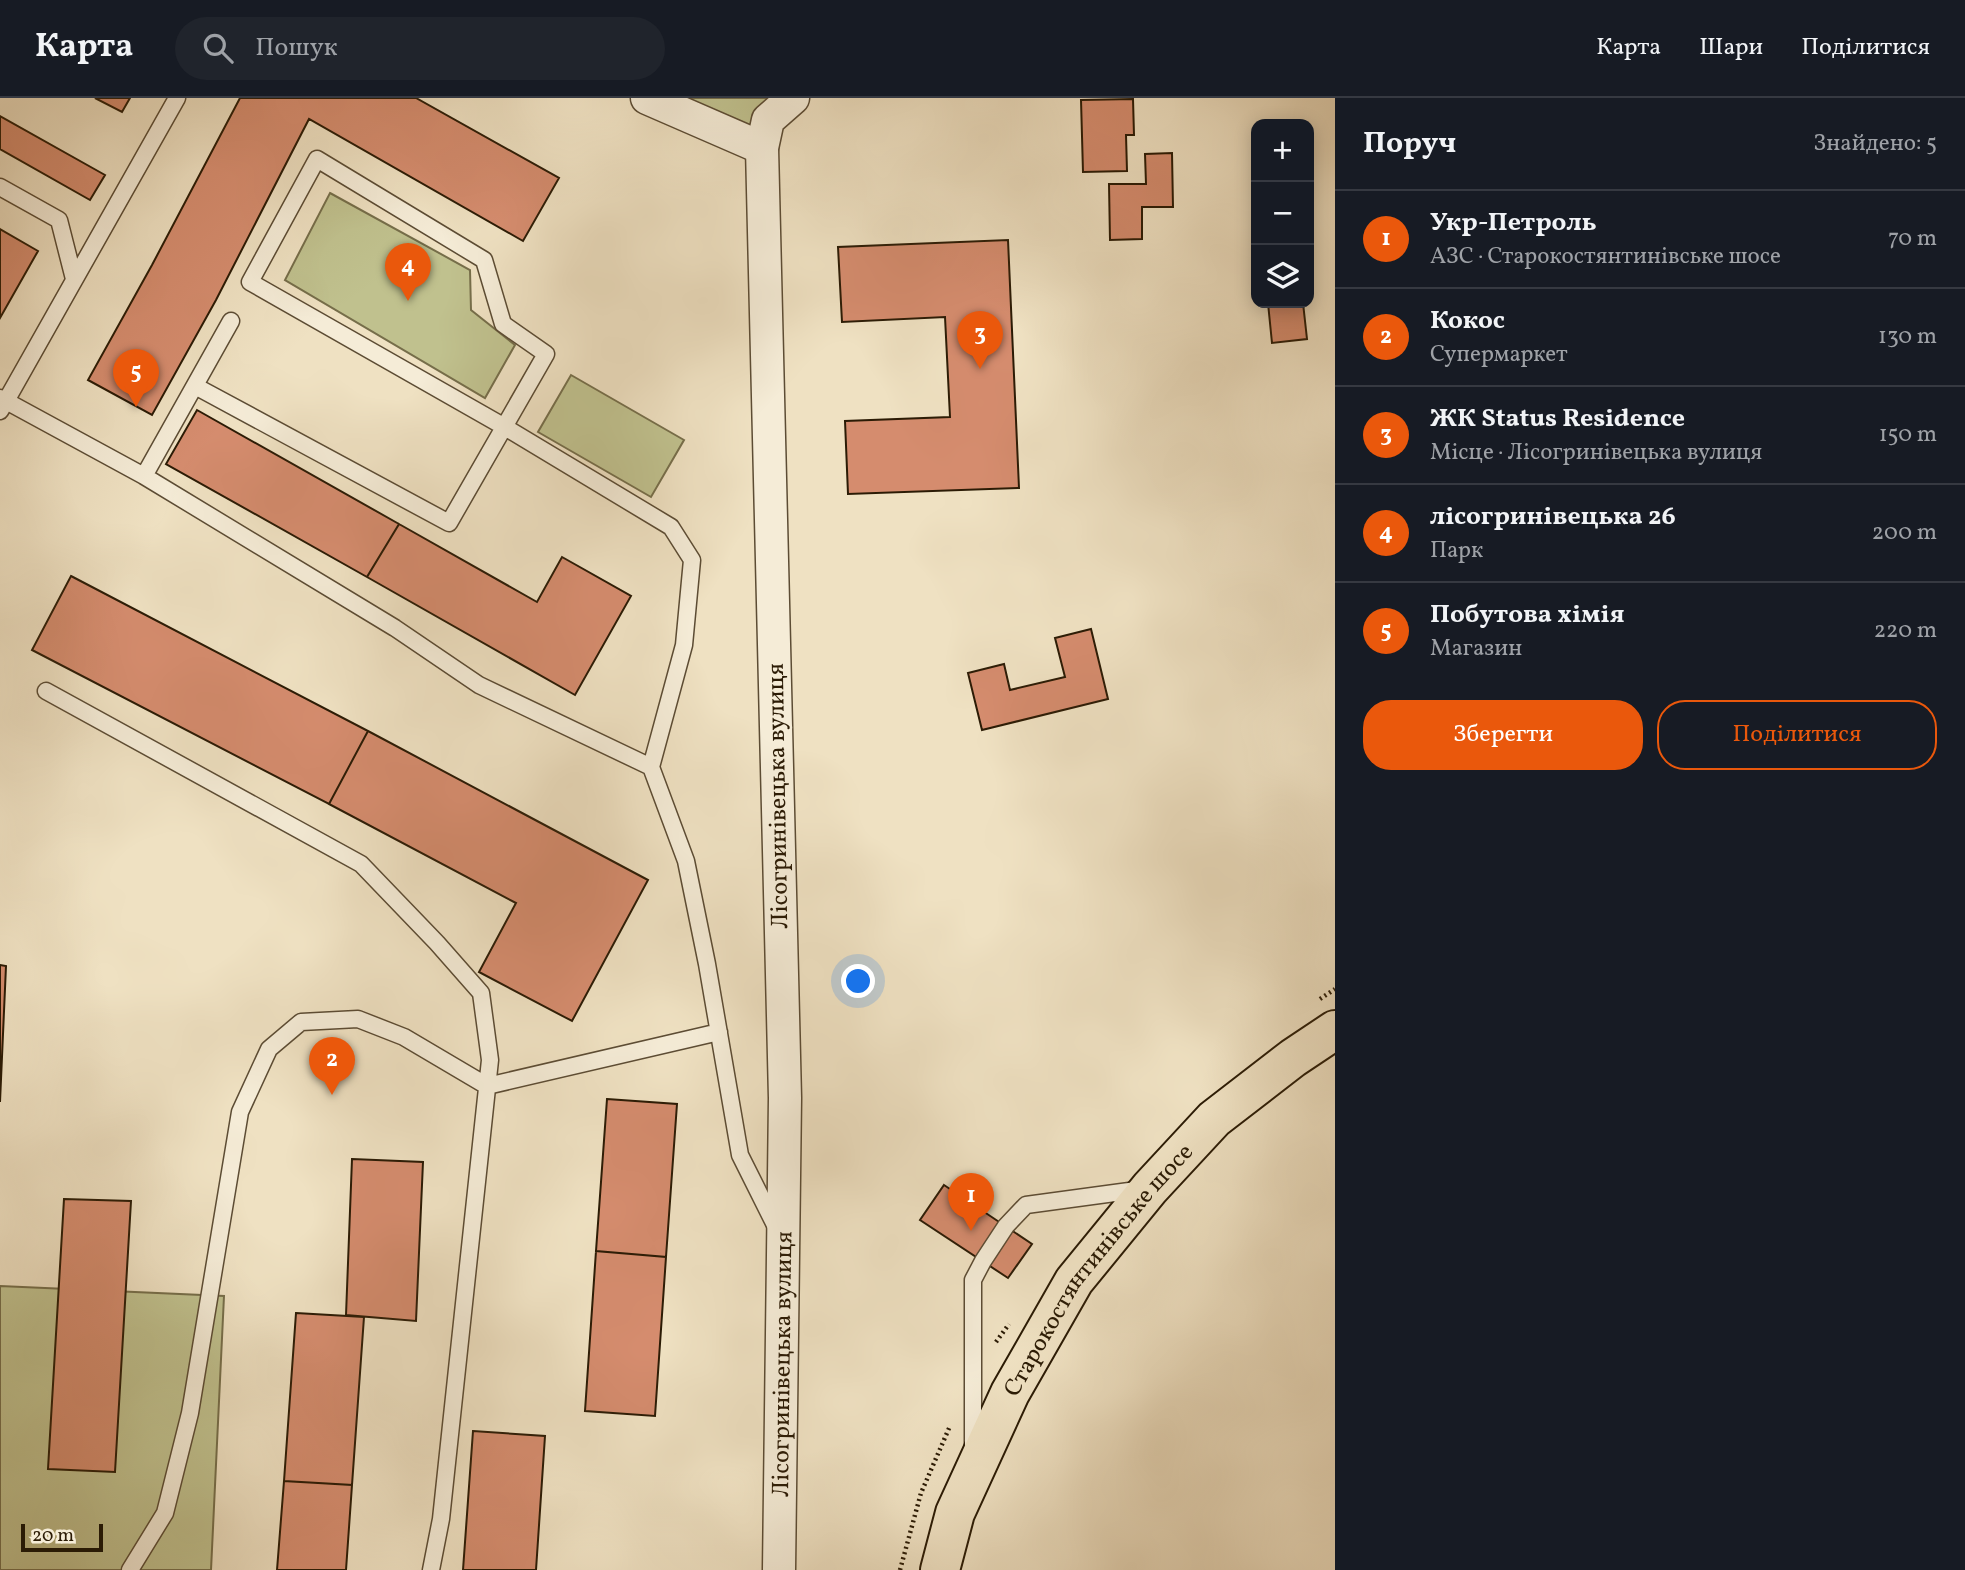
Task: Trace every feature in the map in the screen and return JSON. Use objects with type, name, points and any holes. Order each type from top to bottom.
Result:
[{"type":"main road","name":"Старокостянтинівське шосе","points":[[940,1570],[955,1513],[1010,1393],[1074,1281],[1150,1188],[1214,1119],[1293,1058],[1335,1030]]},
{"type":"street","points":[[647,98],[762,148]]},
{"type":"street","name":"Лісогринівецька вулиця","points":[[779,1570],[785,1098],[762,148],[768,120],[793,98]]},
{"type":"lane","points":[[177,98],[2,403],[144,477],[395,628],[479,685],[651,767]]},
{"type":"lane","points":[[195,386],[449,523],[503,426],[546,354],[503,324],[484,260],[317,159],[250,282],[503,426],[671,527],[692,560],[684,645],[651,767],[687,861],[740,1155],[782,1240]]},
{"type":"lane","points":[[0,187],[59,220],[74,279]]},
{"type":"lane","points":[[144,477],[231,321]]},
{"type":"lane","points":[[46,691],[289,822],[361,864],[438,943],[481,993],[490,1060],[441,1519],[431,1570]]},
{"type":"lane","points":[[130,1570],[165,1513],[190,1413],[240,1112],[268,1049],[301,1022],[358,1019],[404,1038],[487,1086],[719,1032]]},
{"type":"lane","points":[[973,1473],[973,1280],[983,1261],[1006,1226],[1026,1205],[1150,1188]]},
{"type":"green space","points":[[647,98],[793,98],[762,148]]},
{"type":"green space","points":[[330,193],[470,270],[471,310],[515,345],[485,398],[285,280]]},
{"type":"green space","points":[[571,375],[684,440],[651,497],[538,432]]},
{"type":"green space","points":[[0,1286],[224,1296],[211,1570],[0,1570]]},
{"type":"building","points":[[95,98],[130,98],[122,112]]},
{"type":"building","points":[[240,98],[416,98],[559,178],[523,241],[309,119],[216,300],[152,415],[88,380]]},
{"type":"building","points":[[1133,99],[1134,135],[1126,135],[1127,171],[1083,172],[1081,100]]},
{"type":"building","points":[[0,116],[105,175],[90,200],[0,149]]},
{"type":"building","points":[[1172,153],[1173,207],[1142,207],[1142,239],[1110,240],[1109,184],[1146,184],[1145,154]]},
{"type":"building","points":[[0,229],[38,251],[0,318]]},
{"type":"building","points":[[1008,240],[1019,488],[848,494],[845,421],[950,417],[945,317],[842,322],[838,247]]},
{"type":"building","points":[[1268,308],[1304,308],[1307,339],[1272,343]]},
{"type":"building","points":[[197,410],[399,524],[367,577],[166,464]]},
{"type":"building","points":[[399,524],[537,602],[562,557],[631,596],[575,695],[367,577]]},
{"type":"building","points":[[71,576],[368,731],[329,804],[32,650]]},
{"type":"building","points":[[1091,629],[1108,699],[982,730],[968,673],[1004,664],[1010,690],[1065,677],[1055,638]]},
{"type":"building","points":[[368,731],[648,880],[572,1021],[479,972],[516,903],[329,804]]},
{"type":"building","points":[[0,965],[6,966],[0,1102]]},
{"type":"building","points":[[607,1099],[677,1104],[666,1257],[596,1251]]},
{"type":"building","points":[[352,1159],[423,1162],[416,1321],[346,1315]]},
{"type":"building","points":[[944,1185],[1032,1244],[1008,1278],[920,1220]]},
{"type":"building","points":[[64,1199],[131,1201],[115,1472],[48,1469]]},
{"type":"building","points":[[596,1251],[666,1257],[655,1416],[585,1411]]},
{"type":"building","points":[[296,1313],[364,1317],[352,1485],[284,1481]]},
{"type":"building","points":[[473,1431],[545,1436],[536,1570],[463,1570]]},
{"type":"building","points":[[284,1481],[352,1485],[346,1570],[277,1570]]},
{"type":"place","name":"лісогринівецька 26","points":[[408,301]]},
{"type":"place","name":"ЖК Status Residence","points":[[980,369]]},
{"type":"place","name":"Побутова хімія","points":[[136,407]]},
{"type":"place","name":"Кокос","points":[[332,1095]]},
{"type":"place","name":"Укр-Петроль","points":[[971,1231]]}]
